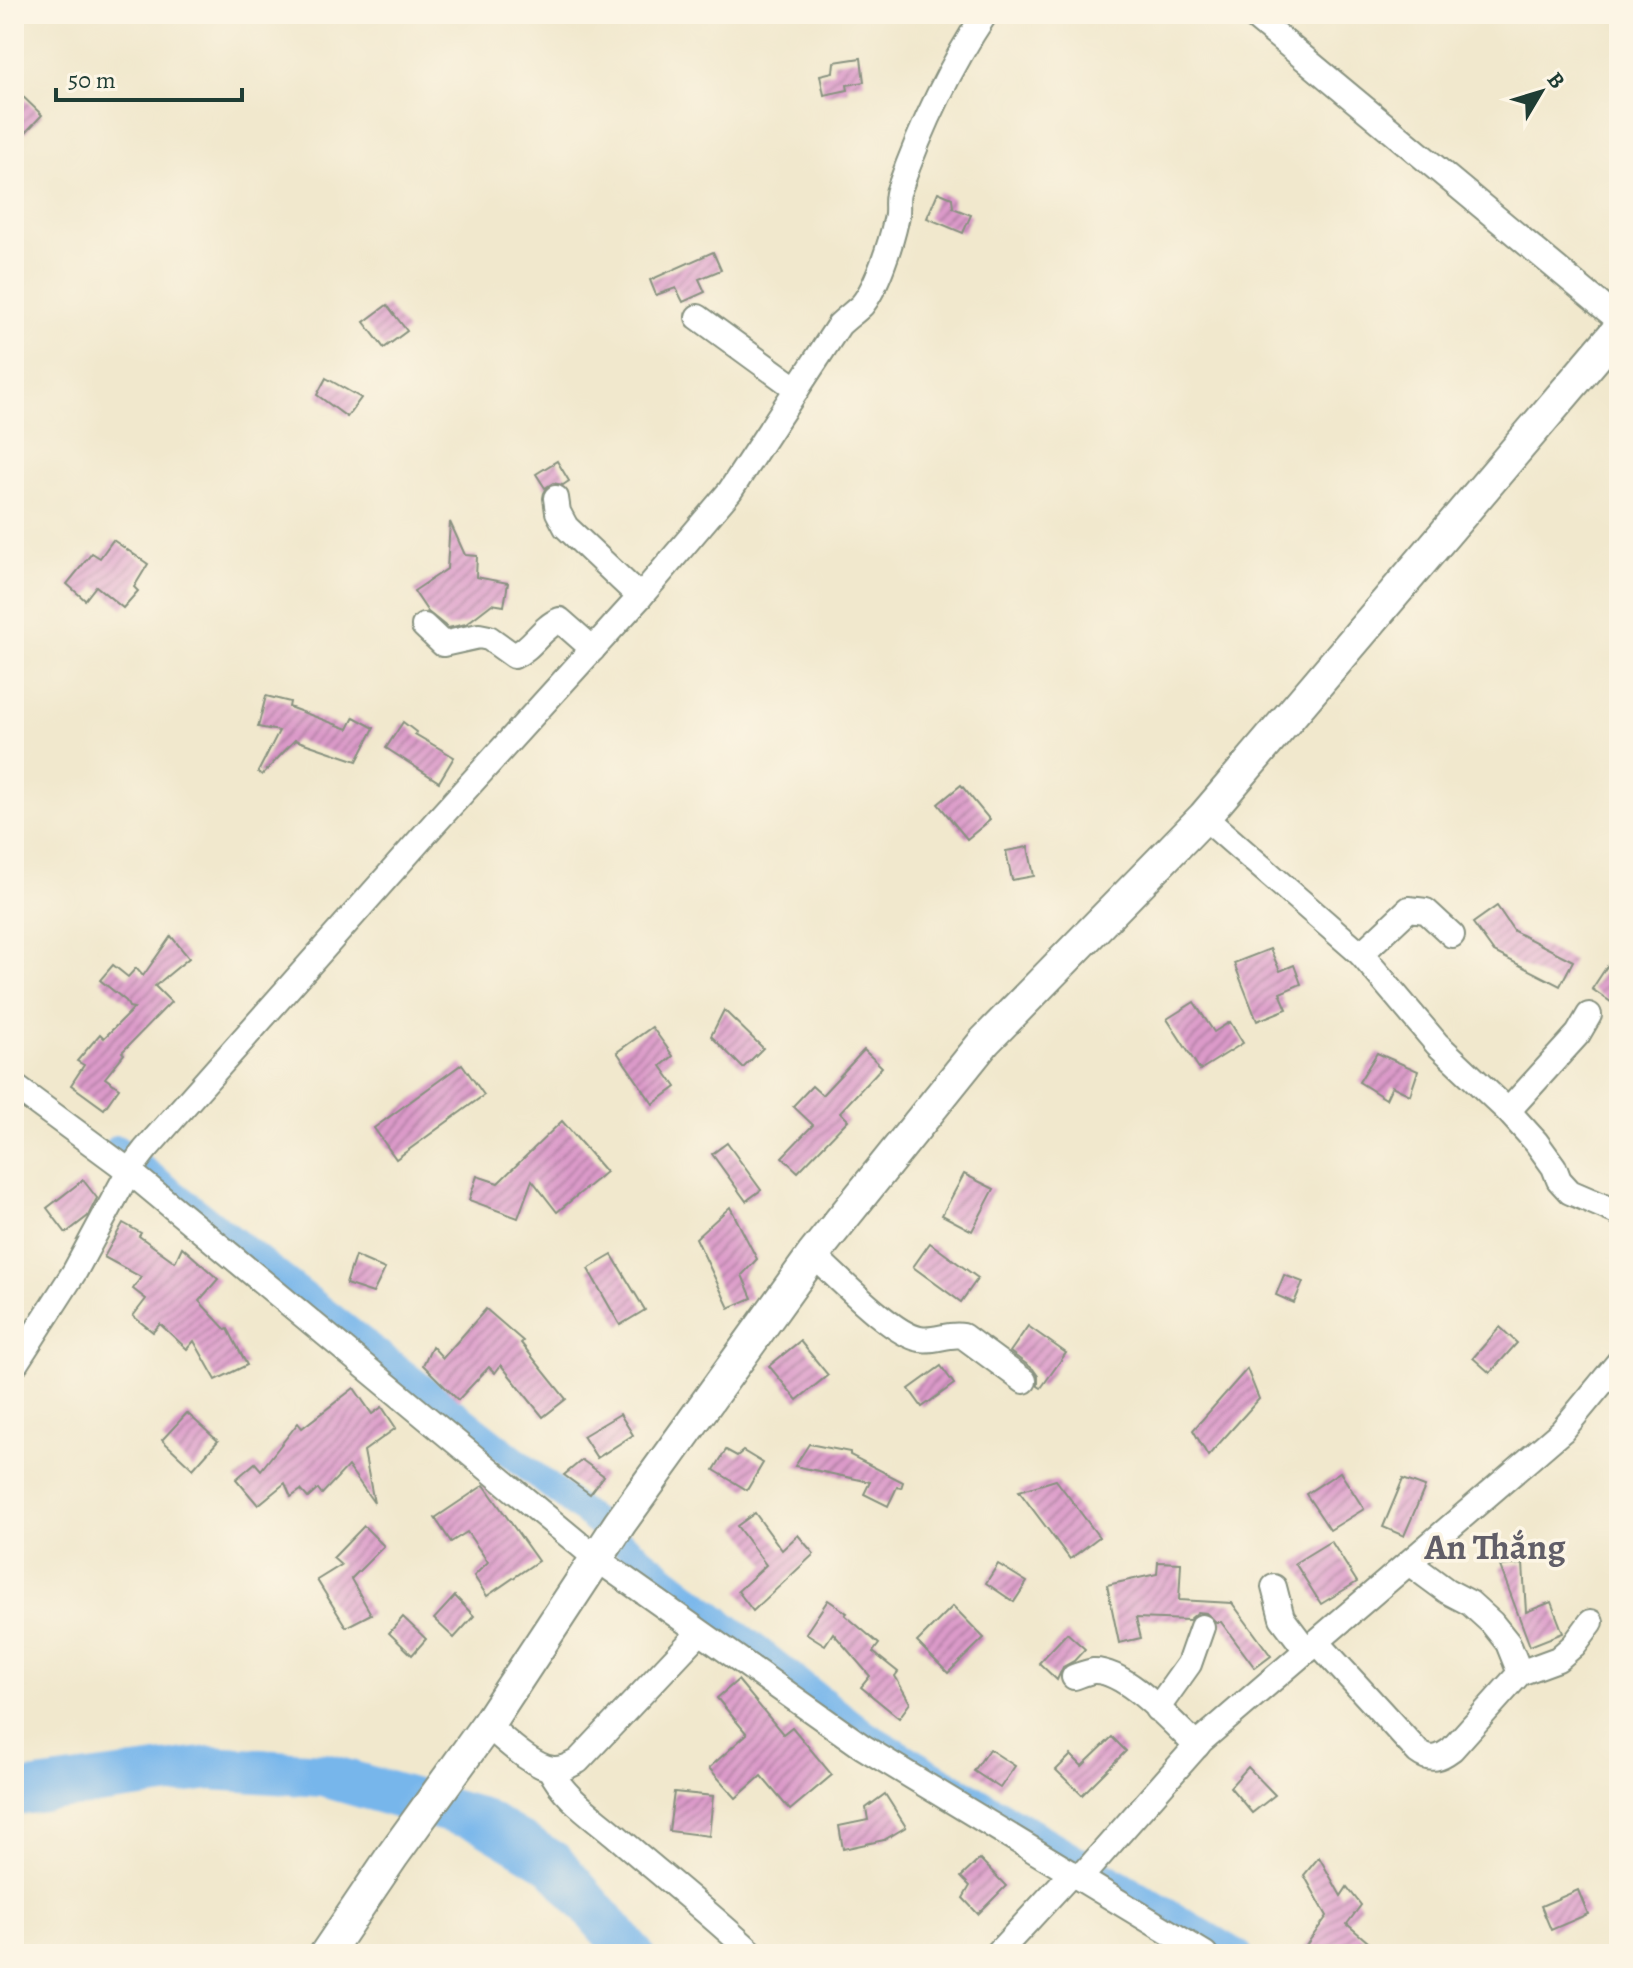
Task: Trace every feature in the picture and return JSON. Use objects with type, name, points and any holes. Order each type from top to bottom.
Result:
[{"type":"street","points":[[14,1366],[75,1271],[129,1171],[145,1150],[640,597],[730,491],[839,325],[862,304],[869,293],[889,246],[897,216],[897,195],[915,150],[950,71],[985,14]]},
{"type":"street","points":[[1251,14],[1619,320]]},
{"type":"street","points":[[698,317],[797,389]]},
{"type":"street","points":[[326,1954],[487,1725],[620,1523],[813,1255],[985,1041],[1204,817],[1619,329]]},
{"type":"street","points":[[556,498],[558,512],[566,527],[640,597]]},
{"type":"street","points":[[424,626],[443,644],[479,636],[489,638],[514,656],[560,620],[593,649]]},
{"type":"street","points":[[1204,817],[1361,954],[1437,1044],[1536,1142],[1570,1192],[1619,1213]]},
{"type":"street","points":[[1361,954],[1409,909],[1426,911],[1452,935]]},
{"type":"street","points":[[1508,1111],[1578,1034],[1589,1015]]},
{"type":"street","points":[[14,1086],[129,1171],[599,1556],[699,1633],[863,1747],[1205,1954]]},
{"type":"street","points":[[813,1255],[892,1325],[921,1339],[952,1334],[963,1336],[1024,1381]]},
{"type":"street","points":[[997,1954],[1102,1853],[1197,1746],[1562,1431],[1619,1362]]},
{"type":"street","points":[[1409,1563],[1447,1591],[1470,1603],[1492,1623],[1508,1643],[1520,1673]]},
{"type":"street","points":[[1274,1587],[1282,1618],[1418,1752],[1432,1759],[1442,1757],[1452,1749],[1520,1673],[1558,1659],[1574,1645],[1591,1622]]},
{"type":"street","points":[[1157,1709],[1189,1664],[1202,1627]]},
{"type":"street","points":[[487,1725],[521,1753],[550,1769],[564,1768],[578,1761],[699,1633]]},
{"type":"street","points":[[1074,1677],[1094,1671],[1108,1673],[1124,1681],[1197,1746]]},
{"type":"street","points":[[550,1769],[575,1801],[753,1954]]},
{"type":"building","points":[[861,58],[864,82],[847,85],[848,90],[824,95],[820,75],[833,72],[834,62]]},
{"type":"building","points":[[14,88],[42,115],[25,133],[14,123]]},
{"type":"building","points":[[938,192],[952,198],[953,208],[971,215],[963,233],[927,218]]},
{"type":"building","points":[[713,252],[721,270],[699,279],[705,292],[683,302],[676,288],[656,295],[650,280]]},
{"type":"building","points":[[387,305],[407,331],[384,348],[364,322]]},
{"type":"building","points":[[326,378],[361,398],[347,417],[317,395]]},
{"type":"building","points":[[557,461],[569,481],[563,485],[553,483],[545,488],[536,474]]},
{"type":"building","points":[[450,522],[465,555],[477,556],[476,577],[508,583],[504,606],[492,604],[466,624],[448,628],[428,612],[414,591],[447,569]]},
{"type":"building","points":[[113,540],[148,564],[134,587],[138,591],[123,608],[96,586],[85,600],[67,584],[92,553],[100,558]]},
{"type":"building","points":[[266,696],[290,702],[289,707],[348,729],[354,717],[374,728],[357,761],[295,740],[262,775],[258,772],[279,731],[258,727]]},
{"type":"building","points":[[403,722],[415,734],[454,757],[439,782],[386,748]]},
{"type":"building","points":[[961,785],[990,820],[967,839],[938,804]]},
{"type":"building","points":[[1028,847],[1034,876],[1012,880],[1006,851]]},
{"type":"building","points":[[1497,906],[1514,931],[1573,961],[1560,986],[1494,952],[1473,923]]},
{"type":"building","points":[[171,936],[189,958],[155,986],[171,1002],[122,1052],[124,1054],[105,1078],[119,1088],[104,1109],[71,1085],[84,1065],[77,1061],[100,1034],[104,1038],[134,1008],[129,1007],[100,980],[113,965],[128,977],[136,968],[143,976]]},
{"type":"building","points":[[1619,948],[1619,990],[1611,1002],[1592,989]]},
{"type":"building","points":[[1270,949],[1280,971],[1294,965],[1301,984],[1280,993],[1287,1009],[1257,1021],[1234,963]]},
{"type":"building","points":[[1194,1002],[1214,1032],[1230,1022],[1243,1043],[1200,1070],[1167,1019]]},
{"type":"building","points":[[724,1010],[763,1048],[743,1068],[711,1036]]},
{"type":"building","points":[[652,1027],[673,1056],[661,1066],[676,1087],[653,1104],[617,1052]]},
{"type":"building","points":[[864,1050],[882,1067],[840,1112],[848,1120],[798,1172],[782,1157],[813,1125],[793,1106],[812,1086],[822,1095]]},
{"type":"building","points":[[1377,1053],[1418,1071],[1410,1095],[1392,1086],[1386,1099],[1359,1082]]},
{"type":"building","points":[[462,1064],[484,1095],[396,1159],[374,1128]]},
{"type":"building","points":[[562,1121],[606,1172],[557,1212],[532,1180],[518,1218],[469,1200],[477,1176],[498,1183]]},
{"type":"building","points":[[727,1143],[761,1190],[746,1201],[712,1154]]},
{"type":"building","points":[[964,1174],[994,1189],[972,1231],[942,1215]]},
{"type":"building","points":[[83,1180],[97,1198],[88,1216],[66,1233],[47,1208]]},
{"type":"building","points":[[730,1207],[757,1259],[742,1275],[752,1298],[729,1308],[696,1238]]},
{"type":"building","points":[[123,1223],[141,1233],[139,1236],[175,1262],[182,1247],[218,1279],[199,1301],[228,1329],[247,1365],[216,1380],[194,1341],[187,1349],[160,1324],[153,1332],[133,1316],[146,1299],[133,1289],[141,1277],[104,1257]]},
{"type":"building","points":[[930,1243],[978,1278],[961,1302],[913,1267]]},
{"type":"building","points":[[612,1255],[645,1310],[620,1325],[588,1269]]},
{"type":"building","points":[[355,1256],[385,1269],[373,1293],[346,1284]]},
{"type":"building","points":[[1284,1275],[1303,1282],[1294,1303],[1276,1295]]},
{"type":"building","points":[[486,1309],[523,1341],[521,1343],[566,1399],[543,1417],[501,1365],[495,1373],[489,1367],[458,1400],[423,1365],[432,1346],[443,1358]]},
{"type":"building","points":[[1028,1326],[1066,1353],[1041,1388],[1033,1369],[1010,1352]]},
{"type":"building","points":[[1500,1327],[1517,1343],[1490,1373],[1473,1358]]},
{"type":"building","points":[[800,1341],[828,1375],[797,1400],[769,1366]]},
{"type":"building","points":[[941,1366],[954,1384],[922,1407],[909,1389]]},
{"type":"building","points":[[1247,1369],[1259,1399],[1208,1456],[1193,1430]]},
{"type":"building","points":[[354,1388],[372,1414],[382,1407],[396,1428],[364,1451],[374,1503],[348,1466],[322,1494],[318,1489],[308,1498],[301,1490],[291,1497],[285,1483],[258,1505],[236,1479],[255,1463],[261,1470],[298,1423],[302,1428]]},
{"type":"building","points":[[187,1413],[218,1441],[193,1469],[162,1440]]},
{"type":"building","points":[[620,1414],[633,1435],[597,1458],[583,1436]]},
{"type":"building","points":[[809,1444],[850,1452],[850,1455],[903,1482],[901,1488],[897,1487],[888,1506],[864,1494],[870,1482],[795,1466]]},
{"type":"building","points":[[726,1450],[737,1456],[743,1451],[763,1463],[747,1490],[714,1470]]},
{"type":"building","points":[[582,1460],[604,1476],[590,1494],[564,1475]]},
{"type":"building","points":[[1340,1472],[1364,1509],[1330,1530],[1306,1494]]},
{"type":"building","points":[[1403,1479],[1425,1487],[1404,1536],[1383,1527]]},
{"type":"building","points":[[1056,1480],[1099,1537],[1070,1559],[1019,1491]]},
{"type":"building","points":[[484,1485],[538,1561],[487,1596],[474,1576],[488,1562],[467,1532],[451,1542],[435,1518]]},
{"type":"building","points":[[755,1513],[782,1550],[798,1535],[814,1554],[753,1611],[738,1591],[766,1565],[737,1526]]},
{"type":"building","points":[[364,1526],[384,1546],[351,1579],[371,1614],[346,1627],[317,1580],[341,1565],[333,1558]]},
{"type":"building","points":[[1331,1541],[1357,1582],[1321,1604],[1295,1563]]},
{"type":"building","points":[[1158,1562],[1181,1563],[1179,1600],[1232,1603],[1271,1656],[1255,1668],[1221,1622],[1198,1612],[1189,1620],[1136,1618],[1141,1638],[1119,1643],[1107,1585],[1157,1574]]},
{"type":"building","points":[[998,1564],[1027,1582],[1014,1602],[986,1583]]},
{"type":"building","points":[[1523,1564],[1526,1612],[1551,1602],[1563,1633],[1530,1646],[1500,1566]]},
{"type":"building","points":[[455,1596],[474,1616],[454,1638],[434,1619]]},
{"type":"building","points":[[828,1600],[847,1613],[845,1615],[879,1644],[873,1652],[898,1672],[895,1676],[910,1703],[899,1718],[861,1687],[870,1676],[833,1633],[825,1645],[806,1633]]},
{"type":"building","points":[[953,1606],[984,1638],[948,1673],[917,1642]]},
{"type":"building","points":[[403,1617],[426,1639],[412,1655],[389,1633]]},
{"type":"building","points":[[1067,1633],[1085,1649],[1063,1667],[1057,1680],[1039,1663]]},
{"type":"building","points":[[738,1680],[783,1734],[792,1727],[832,1775],[790,1810],[761,1776],[736,1798],[709,1768],[747,1734],[717,1698]]},
{"type":"building","points":[[1112,1737],[1126,1751],[1082,1795],[1056,1770],[1071,1755],[1082,1766]]},
{"type":"building","points":[[989,1749],[1015,1766],[1000,1788],[974,1771]]},
{"type":"building","points":[[1248,1767],[1275,1795],[1252,1813],[1230,1787]]},
{"type":"building","points":[[674,1792],[713,1796],[709,1836],[669,1831]]},
{"type":"building","points":[[885,1794],[906,1827],[884,1840],[843,1849],[839,1826],[868,1820],[866,1808]]},
{"type":"building","points":[[1319,1857],[1341,1896],[1347,1887],[1361,1905],[1347,1924],[1382,1954],[1300,1954],[1327,1916],[1304,1875]]},
{"type":"building","points":[[980,1859],[1006,1886],[978,1914],[963,1898],[970,1886],[961,1877]]},
{"type":"building","points":[[1578,1890],[1588,1914],[1551,1930],[1541,1906]]},
{"type":"waterway","points":[[117,1148],[867,1734],[1240,1954]]},
{"type":"waterway","points":[[14,1794],[210,1768],[324,1775],[481,1820],[553,1863],[632,1954]]},
{"type":"district","name":"An Thắng","points":[[1495,1546]]}]
